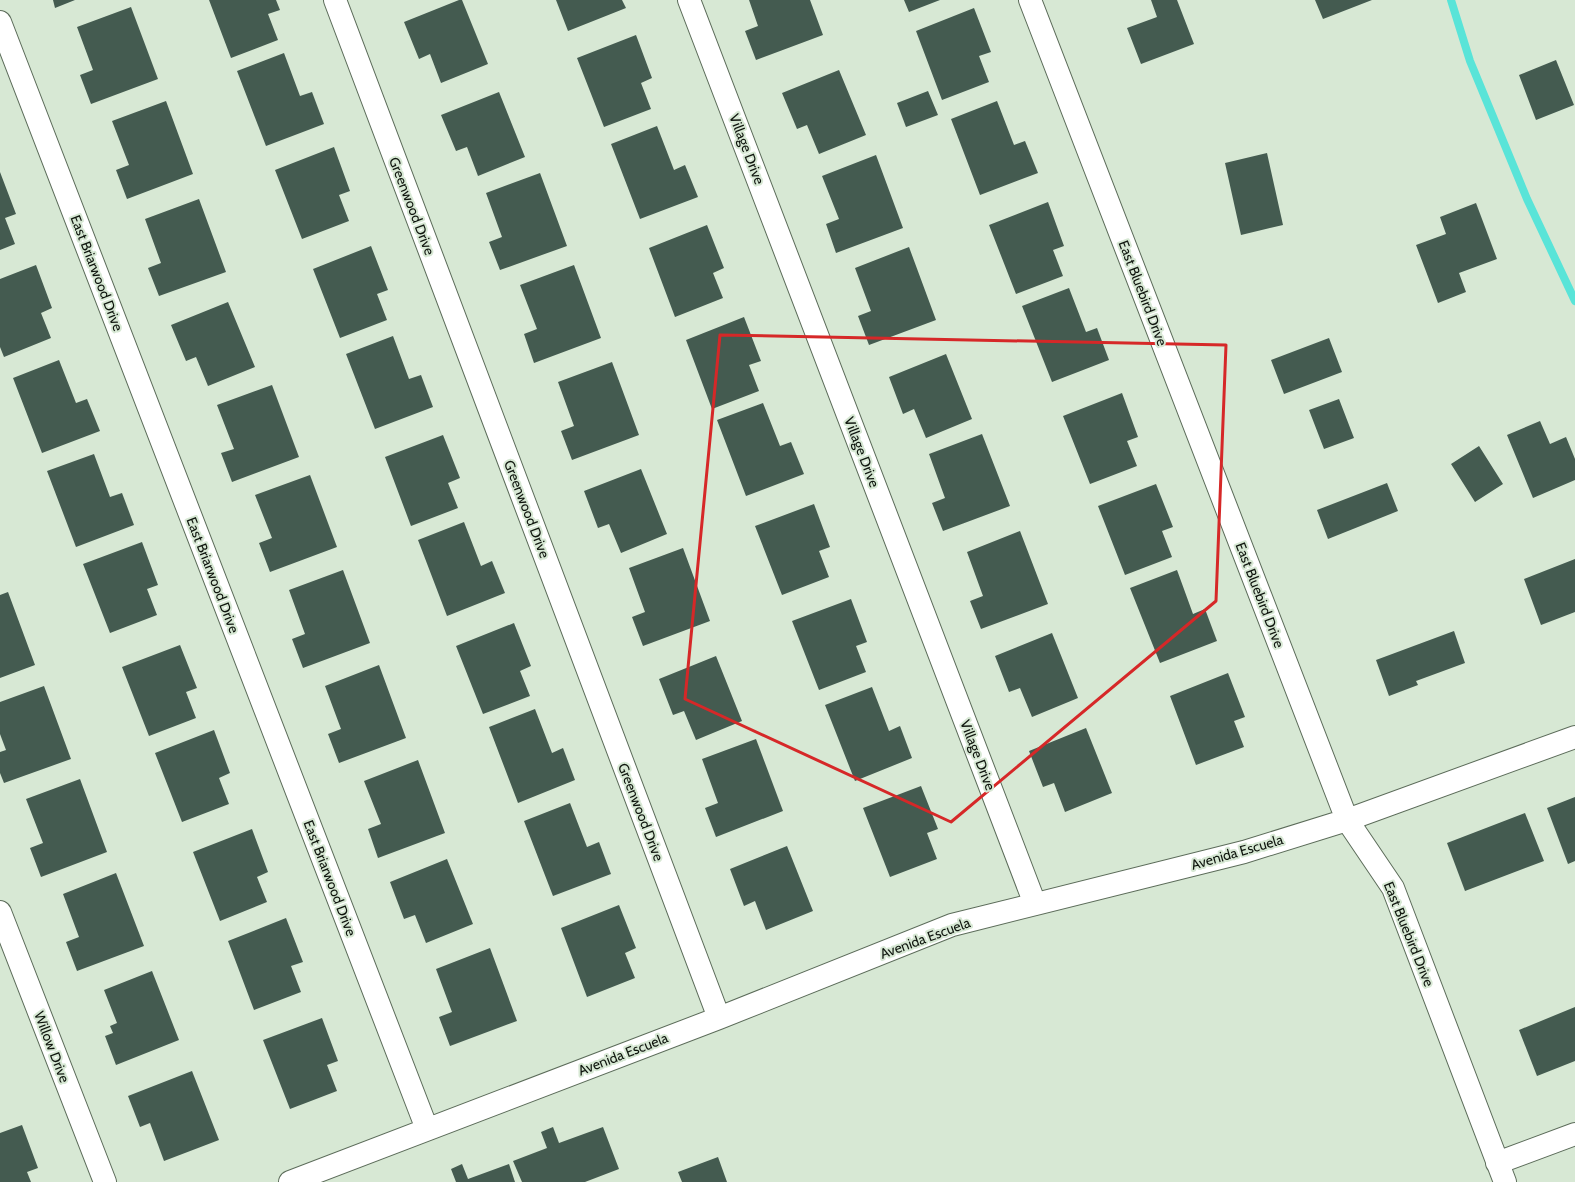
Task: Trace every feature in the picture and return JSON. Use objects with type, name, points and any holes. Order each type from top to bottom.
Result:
[{"type":"street","name":"Greenwood Drive","points":[[335,0],[719,1018]]},
{"type":"street","name":"Village Drive","points":[[689,0],[1036,904]]},
{"type":"street","name":"East Bluebird Drive","points":[[1030,0],[1347,820],[1393,888],[1501,1173]]},
{"type":"street","name":"East Briarwood Drive","points":[[0,22],[427,1129]]},
{"type":"street","name":"Avenida Escuela","points":[[290,1182],[719,1018],[952,925],[1244,852],[1347,820],[1575,737]]},
{"type":"street","name":"Willow Drive","points":[[0,912],[105,1182]]},
{"type":"street","points":[[1501,1173],[1575,1134]]},
{"type":"highlighted area","points":[[720,335],[1226,345],[1216,601],[951,822],[685,699]]},
{"type":"building","points":[[53,0],[75,0],[55,8]]},
{"type":"building","points":[[209,0],[276,0],[280,10],[268,14],[278,40],[231,58]]},
{"type":"building","points":[[462,0],[488,64],[441,83],[430,54],[419,59],[404,22]]},
{"type":"building","points":[[556,0],[622,0],[626,8],[568,31]]},
{"type":"building","points":[[749,0],[810,0],[823,35],[756,60],[745,31],[758,26]]},
{"type":"building","points":[[904,0],[940,0],[909,12]]},
{"type":"building","points":[[1151,0],[1177,0],[1194,44],[1141,64],[1127,28],[1157,17]]},
{"type":"building","points":[[1315,0],[1372,0],[1323,19]]},
{"type":"building","points":[[131,7],[158,79],[91,104],[80,75],[93,70],[77,27]]},
{"type":"building","points":[[974,8],[991,52],[979,56],[989,82],[942,100],[916,31]]},
{"type":"building","points":[[636,35],[652,78],[641,83],[651,109],[604,127],[577,58]]},
{"type":"building","points":[[284,53],[300,96],[312,92],[324,124],[266,146],[237,71]]},
{"type":"building","points":[[1556,60],[1574,105],[1536,120],[1519,75]]},
{"type":"building","points":[[839,70],[866,135],[819,154],[807,125],[797,129],[782,93]]},
{"type":"building","points":[[928,91],[938,115],[906,127],[897,103]]},
{"type":"building","points":[[499,92],[525,157],[478,176],[467,147],[456,151],[441,115]]},
{"type":"building","points":[[166,101],[193,174],[127,199],[116,170],[129,165],[112,121]]},
{"type":"building","points":[[997,101],[1014,145],[1025,141],[1038,173],[980,195],[951,119]]},
{"type":"building","points":[[657,126],[674,170],[685,165],[698,197],[640,219],[611,144]]},
{"type":"building","points":[[334,147],[350,191],[339,195],[349,221],[302,239],[275,170]]},
{"type":"building","points":[[1267,153],[1283,225],[1241,235],[1225,163]]},
{"type":"building","points":[[876,155],[903,228],[836,253],[826,224],[839,219],[822,176]]},
{"type":"building","points":[[0,172],[16,214],[5,218],[15,244],[0,250]]},
{"type":"building","points":[[540,173],[567,246],[500,270],[489,242],[502,237],[486,193]]},
{"type":"building","points":[[199,199],[226,272],[159,296],[148,268],[161,263],[145,219]]},
{"type":"building","points":[[1048,202],[1064,246],[1053,250],[1063,276],[1016,294],[989,225]]},
{"type":"building","points":[[1476,203],[1497,259],[1459,273],[1466,292],[1438,303],[1416,245],[1446,234],[1440,217]]},
{"type":"building","points":[[707,225],[724,268],[713,273],[723,298],[675,317],[649,248]]},
{"type":"building","points":[[371,246],[388,290],[377,294],[387,320],[340,338],[313,269]]},
{"type":"building","points":[[909,247],[936,320],[869,345],[858,316],[871,311],[855,268]]},
{"type":"building","points":[[36,265],[52,308],[41,313],[51,338],[4,357],[0,347],[0,279]]},
{"type":"building","points":[[574,265],[601,338],[534,363],[524,334],[537,329],[520,285]]},
{"type":"building","points":[[1069,288],[1086,332],[1097,328],[1109,360],[1052,382],[1022,306]]},
{"type":"building","points":[[228,302],[255,367],[208,386],[196,357],[186,361],[171,325]]},
{"type":"building","points":[[744,317],[761,361],[749,365],[759,391],[712,409],[686,340]]},
{"type":"building","points":[[393,336],[409,379],[421,375],[433,407],[375,429],[346,354]]},
{"type":"building","points":[[1329,338],[1342,372],[1284,394],[1271,360]]},
{"type":"building","points":[[946,354],[972,419],[926,438],[914,409],[903,414],[889,377]]},
{"type":"building","points":[[59,360],[76,403],[87,399],[100,431],[42,453],[13,378]]},
{"type":"building","points":[[612,362],[639,435],[572,460],[561,431],[574,426],[558,382]]},
{"type":"building","points":[[272,385],[299,457],[232,482],[221,453],[234,449],[217,405]]},
{"type":"building","points":[[1122,393],[1138,437],[1127,441],[1137,466],[1090,484],[1063,416]]},
{"type":"building","points":[[1339,399],[1354,438],[1324,449],[1309,410]]},
{"type":"building","points":[[763,403],[780,446],[791,442],[804,474],[746,496],[717,420]]},
{"type":"building","points":[[1540,421],[1550,444],[1566,437],[1575,459],[1575,480],[1533,498],[1507,435]]},
{"type":"building","points":[[982,434],[1010,506],[943,531],[932,503],[945,498],[929,454]]},
{"type":"building","points":[[443,435],[460,478],[448,483],[458,508],[411,526],[385,457]]},
{"type":"building","points":[[1479,446],[1503,484],[1475,502],[1451,464]]},
{"type":"building","points":[[94,454],[110,497],[122,493],[134,525],[76,547],[47,471]]},
{"type":"building","points":[[641,469],[667,534],[621,553],[609,524],[598,528],[584,491]]},
{"type":"building","points":[[310,475],[337,547],[270,572],[259,543],[272,538],[255,495]]},
{"type":"building","points":[[1387,483],[1398,511],[1328,539],[1317,510]]},
{"type":"building","points":[[1156,484],[1173,527],[1162,531],[1172,557],[1125,575],[1098,506]]},
{"type":"building","points":[[814,504],[830,547],[819,551],[829,577],[782,595],[755,526]]},
{"type":"building","points":[[464,522],[481,566],[492,561],[505,593],[447,616],[418,540]]},
{"type":"building","points":[[1020,531],[1048,604],[981,629],[970,601],[983,596],[967,552]]},
{"type":"building","points":[[142,542],[158,585],[147,589],[157,615],[110,633],[83,564]]},
{"type":"building","points":[[683,548],[710,621],[643,646],[632,617],[645,612],[629,568]]},
{"type":"building","points":[[1575,559],[1575,612],[1541,625],[1524,579]]},
{"type":"building","points":[[343,570],[370,643],[303,668],[292,639],[305,634],[289,590]]},
{"type":"building","points":[[1177,570],[1193,614],[1205,609],[1217,641],[1160,663],[1130,588]]},
{"type":"building","points":[[8,592],[35,665],[0,678],[0,595]]},
{"type":"building","points":[[851,599],[867,642],[856,646],[866,672],[819,690],[792,621]]},
{"type":"building","points":[[514,623],[531,666],[520,671],[530,696],[483,714],[456,646]]},
{"type":"building","points":[[1454,631],[1465,663],[1416,681],[1418,685],[1389,696],[1376,660]]},
{"type":"building","points":[[1052,633],[1078,698],[1032,717],[1020,688],[1009,692],[995,656]]},
{"type":"building","points":[[180,645],[197,688],[186,692],[196,718],[149,736],[122,667]]},
{"type":"building","points":[[716,656],[742,721],[696,740],[684,711],[673,715],[659,679]]},
{"type":"building","points":[[379,665],[406,738],[339,763],[328,734],[341,729],[325,686]]},
{"type":"building","points":[[1228,673],[1245,717],[1234,721],[1244,747],[1196,765],[1170,696]]},
{"type":"building","points":[[44,686],[71,759],[4,783],[0,773],[0,752],[6,750],[0,734],[0,702]]},
{"type":"building","points":[[872,687],[889,731],[900,726],[912,758],[855,781],[825,705]]},
{"type":"building","points":[[535,709],[552,753],[563,748],[575,780],[518,803],[489,727]]},
{"type":"building","points":[[1086,728],[1112,793],[1065,812],[1054,783],[1043,787],[1029,751]]},
{"type":"building","points":[[214,730],[230,773],[219,778],[229,804],[182,822],[155,753]]},
{"type":"building","points":[[756,739],[783,811],[716,837],[705,808],[718,803],[702,759]]},
{"type":"building","points":[[418,760],[445,833],[378,858],[368,829],[381,824],[364,781]]},
{"type":"building","points":[[80,779],[107,852],[41,877],[30,848],[43,843],[26,799]]},
{"type":"building","points":[[921,786],[938,829],[927,833],[937,859],[890,877],[863,808]]},
{"type":"building","points":[[1575,797],[1575,861],[1568,864],[1547,808]]},
{"type":"building","points":[[570,803],[587,847],[599,842],[611,874],[553,896],[524,821]]},
{"type":"building","points":[[1525,813],[1544,861],[1465,891],[1447,843]]},
{"type":"building","points":[[252,829],[268,872],[257,877],[267,902],[220,921],[193,852]]},
{"type":"building","points":[[787,846],[813,911],[766,930],[755,901],[744,906],[730,869]]},
{"type":"building","points":[[447,859],[473,924],[426,943],[415,915],[404,919],[390,882]]},
{"type":"building","points":[[116,873],[144,946],[77,971],[66,942],[79,937],[63,894]]},
{"type":"building","points":[[619,905],[636,948],[625,953],[635,978],[587,997],[561,928]]},
{"type":"building","points":[[286,918],[303,962],[291,966],[301,992],[254,1010],[228,941]]},
{"type":"building","points":[[490,948],[517,1021],[450,1046],[439,1017],[452,1012],[436,969]]},
{"type":"building","points":[[152,971],[179,1040],[116,1065],[105,1036],[113,1033],[110,1026],[117,1023],[104,990]]},
{"type":"building","points":[[1575,1007],[1575,1061],[1537,1076],[1519,1030]]},
{"type":"building","points":[[322,1018],[338,1061],[327,1065],[337,1091],[290,1109],[263,1040]]},
{"type":"building","points":[[192,1071],[219,1140],[164,1161],[150,1123],[140,1127],[128,1096]]},
{"type":"building","points":[[22,1125],[38,1168],[27,1172],[31,1182],[0,1182],[0,1133]]},
{"type":"building","points":[[553,1127],[559,1143],[603,1127],[619,1169],[585,1182],[522,1182],[513,1161],[547,1148],[541,1132]]},
{"type":"building","points":[[718,1157],[727,1182],[682,1182],[678,1172]]},
{"type":"building","points":[[462,1164],[468,1179],[509,1164],[515,1182],[456,1182],[451,1169]]},
{"type":"waterway","points":[[1451,0],[1470,61],[1527,199],[1575,301]]}]
